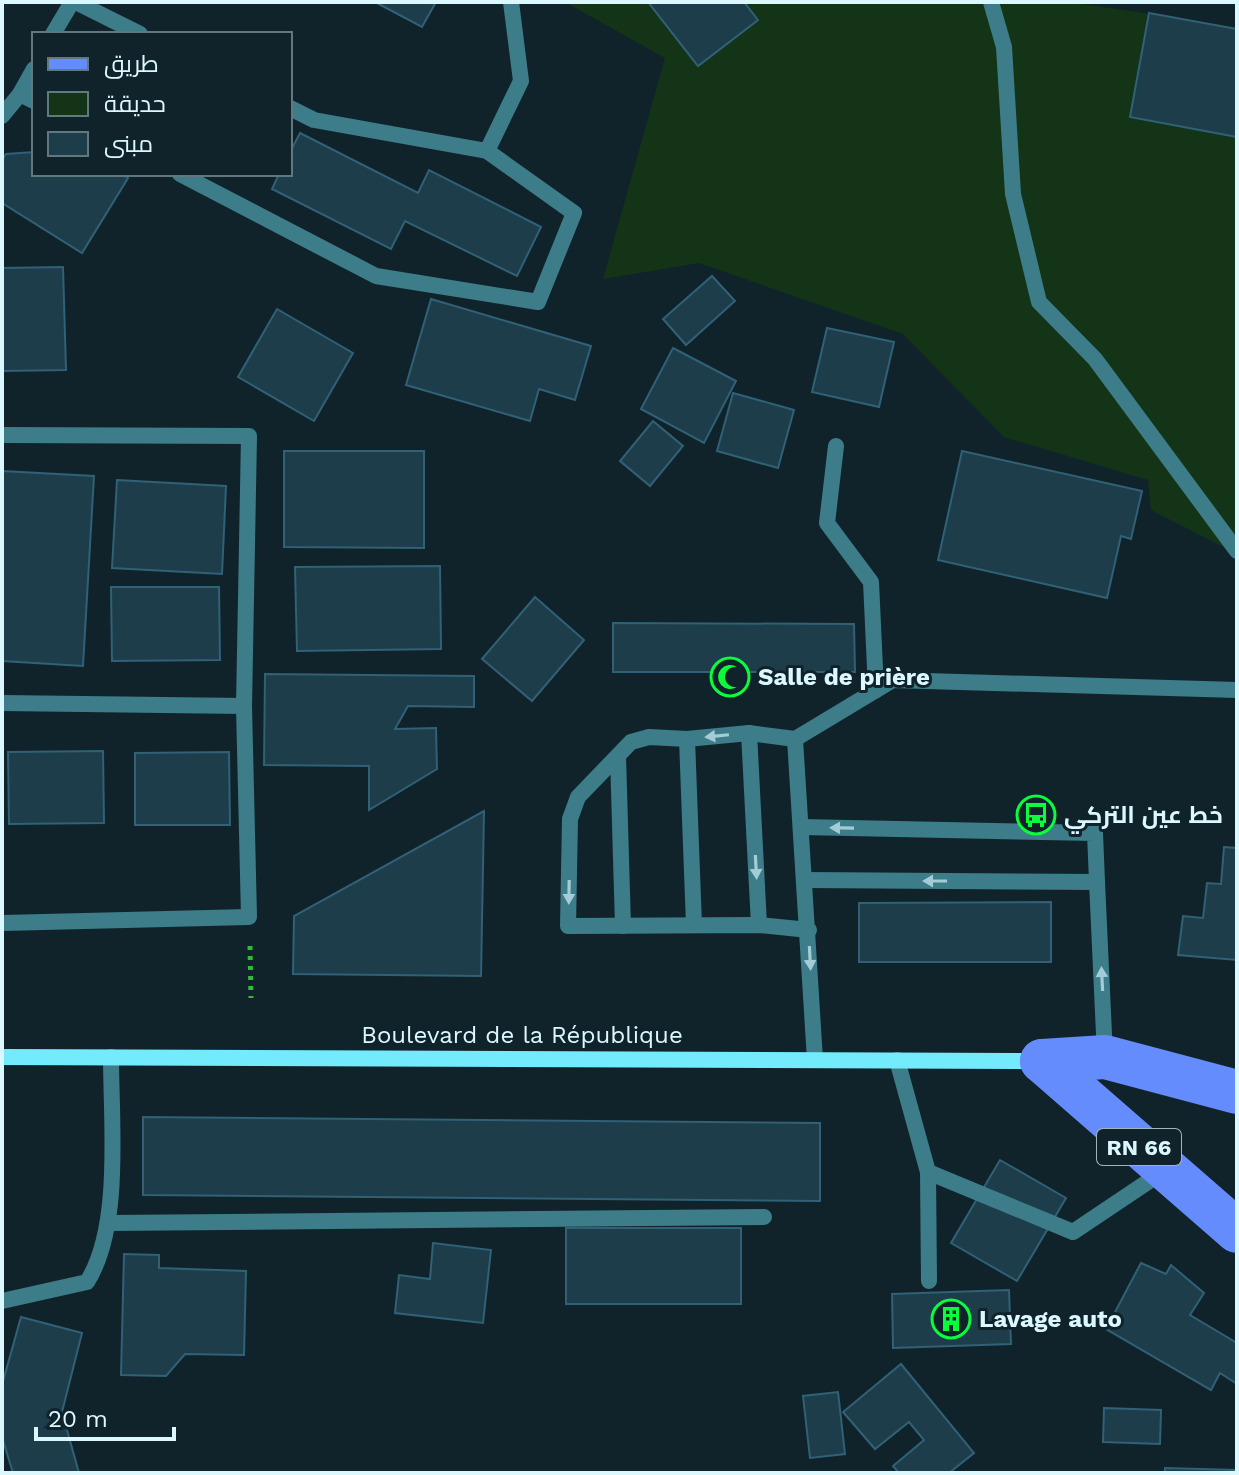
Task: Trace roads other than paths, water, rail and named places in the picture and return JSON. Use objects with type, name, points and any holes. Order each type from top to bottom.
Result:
[{"type":"main road","name":"Boulevard de la République","points":[[2,1057],[1042,1061]]},
{"type":"main road","points":[[1042,1061],[1105,1057],[1237,1092]]},
{"type":"main road","name":"RN 66","points":[[1042,1061],[1237,1231]]},
{"type":"street","points":[[54,32],[74,2],[136,32]]},
{"type":"street","points":[[487,151],[521,81],[511,2]]},
{"type":"street","points":[[991,2],[1004,47],[1013,194],[1039,302],[1095,359],[1237,551]]},
{"type":"street","points":[[2,116],[27,98],[32,77]]},
{"type":"street","points":[[184,176],[376,276],[538,302],[574,213],[487,151],[314,120],[292,109]]},
{"type":"street","points":[[2,435],[249,436],[244,706],[249,917],[2,923]]},
{"type":"street","points":[[836,446],[827,523],[871,582],[876,690]]},
{"type":"street","points":[[809,930],[759,925],[568,926],[570,819],[578,797],[631,742],[649,737],[687,739],[749,733],[795,739],[893,680],[1237,690]]},
{"type":"street","points":[[2,703],[244,706]]},
{"type":"street","points":[[749,733],[759,925]]},
{"type":"street","points":[[687,739],[694,925]]},
{"type":"street","points":[[795,739],[815,1060]]},
{"type":"street","points":[[618,756],[623,926]]},
{"type":"street","points":[[801,827],[1095,833],[1105,1057]]},
{"type":"street","points":[[805,880],[1097,882]]},
{"type":"street","points":[[2,1301],[87,1282],[100,1263],[109,1223],[111,1057]]},
{"type":"street","points":[[897,1060],[928,1172],[929,1281]]},
{"type":"street","points":[[928,1172],[1073,1232],[1165,1170]]},
{"type":"street","points":[[109,1223],[764,1217]]},
{"type":"place","name":"Salle de prière","points":[[730,677]]},
{"type":"place","name":"خط عين التركي","points":[[1036,815]]},
{"type":"place","name":"Lavage auto","points":[[951,1319]]}]
